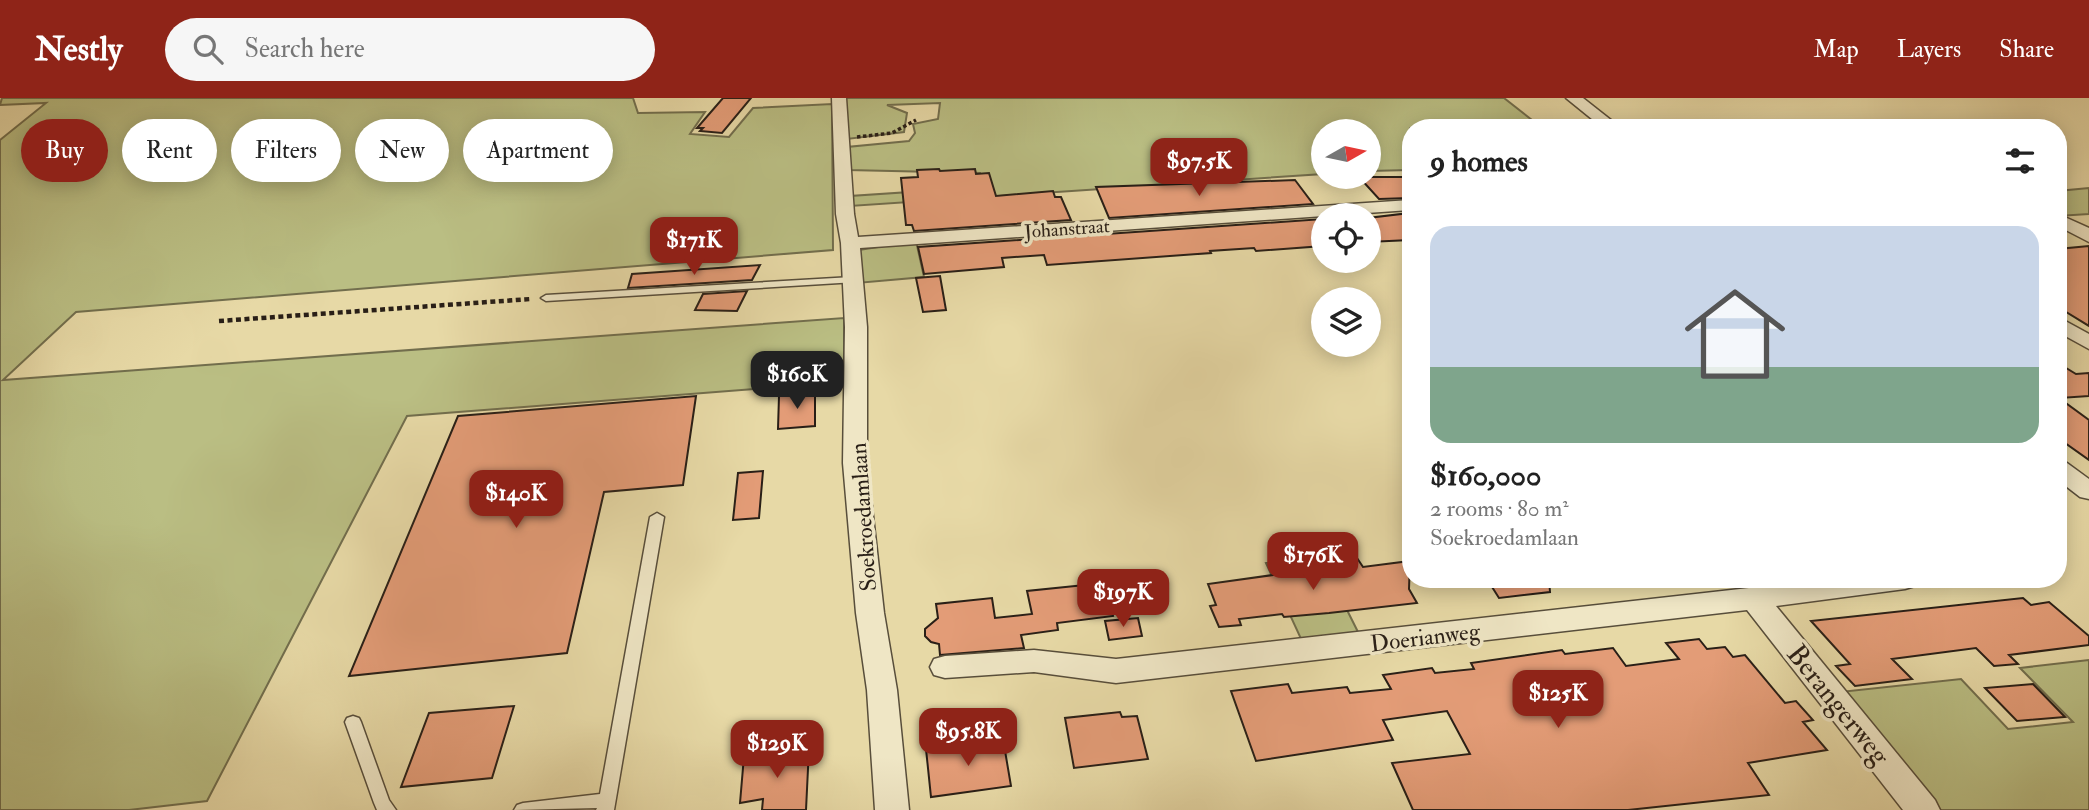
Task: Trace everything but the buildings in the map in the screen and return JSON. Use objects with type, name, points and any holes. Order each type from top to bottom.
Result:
[{"type":"street","name":"Soekroedamlaan","points":[[839,98],[845,214],[850,243],[856,327],[855,463],[870,613],[882,690],[892,810]]},
{"type":"street","points":[[1573,98],[1601,119]]},
{"type":"street","name":"Johanstraat","points":[[850,243],[1402,206]]},
{"type":"street","points":[[2067,224],[2089,236]]},
{"type":"street","points":[[2067,329],[2089,343]]},
{"type":"street","points":[[2067,475],[2089,491]]},
{"type":"street","name":"Doerianweg","points":[[945,667],[1034,661],[1116,670],[1837,588]]},
{"type":"street","name":"Berangerweg","points":[[1754,599],[1923,810]]},
{"type":"lane","points":[[546,298],[852,280]]},
{"type":"lane","points":[[523,810],[605,805],[657,517]]},
{"type":"lane","points":[[353,722],[382,803],[387,810]]},
{"type":"path","points":[[842,138],[892,134],[916,120]]},
{"type":"path","points":[[219,321],[546,298]]},
{"type":"green space","points":[[2,98],[633,98],[638,113],[705,112],[690,134],[729,137],[753,108],[832,104],[833,250],[76,312],[3,380],[844,318],[844,382],[407,416],[207,801],[129,810],[0,810],[0,140],[21,123],[21,182],[108,182],[108,119],[26,119],[46,103],[0,105]]},
{"type":"green space","points":[[844,98],[1504,98],[1531,119],[1402,119],[1402,170],[1381,171],[1381,119],[1311,119],[1311,175],[850,206],[850,196],[985,187],[980,173],[848,170],[847,147],[909,141],[915,133],[913,124],[938,119],[940,103],[887,105],[907,113],[904,132],[847,139]]},
{"type":"green space","points":[[2089,188],[2089,214],[2067,215],[2067,190]]},
{"type":"green space","points":[[916,241],[924,277],[857,283],[859,250]]},
{"type":"green space","points":[[1320,556],[1359,634],[1302,641],[1266,563]]},
{"type":"green space","points":[[2089,660],[2089,810],[1932,810],[1840,692],[1961,679],[2008,729],[2073,722],[2020,668]]}]
